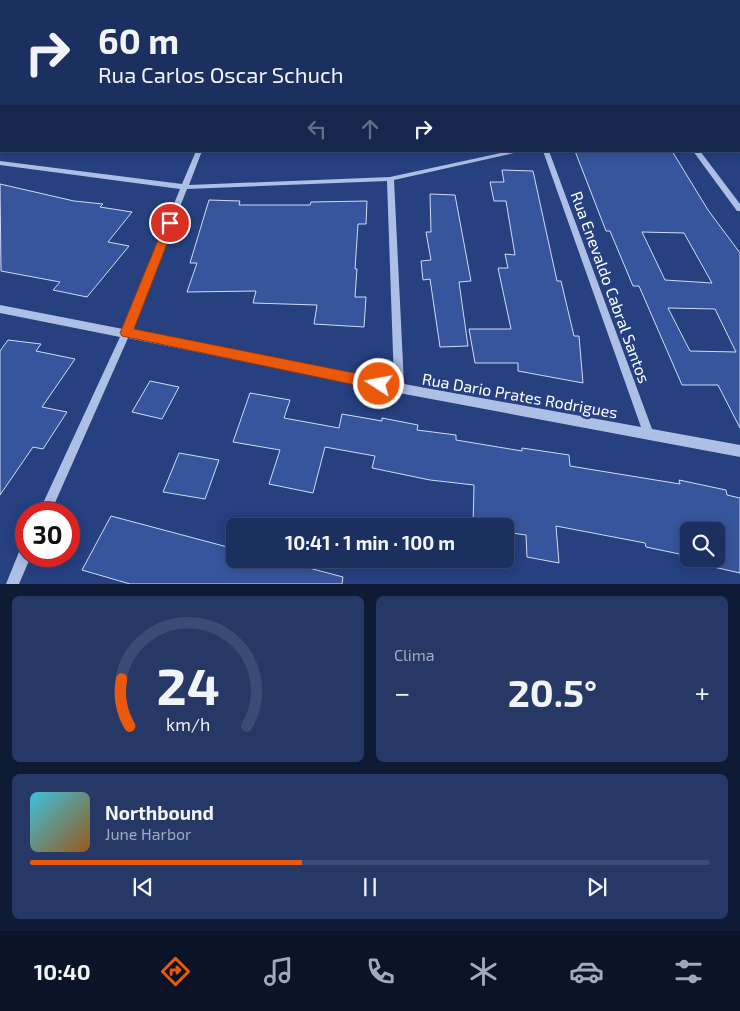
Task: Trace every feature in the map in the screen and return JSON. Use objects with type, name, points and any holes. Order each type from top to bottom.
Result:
[{"type":"street","points":[[49,502],[126,333],[199,152]]},
{"type":"street","points":[[0,163],[184,187],[390,179],[515,152]]},
{"type":"street","name":"Rua Enevaldo Cabral Santos","points":[[546,152],[648,433]]},
{"type":"street","points":[[697,152],[740,209]]},
{"type":"street","points":[[390,179],[399,388]]},
{"type":"street","name":"Rua Dario Prates Rodrigues","points":[[0,309],[399,388],[740,450]]},
{"type":"street","points":[[12,584],[19,567]]},
{"type":"building","points":[[575,152],[673,152],[708,210],[740,253],[740,428],[718,385],[682,385],[639,286],[633,286],[610,231],[606,231]],"holes":[[[642,232],[684,233],[712,283],[665,280]],[[668,308],[715,309],[736,352],[690,351]]]},
{"type":"building","points":[[502,170],[533,171],[557,281],[561,281],[574,336],[579,336],[583,383],[518,371],[518,363],[475,363],[469,329],[511,329],[498,268],[508,268],[505,254],[515,255],[506,201],[494,201],[490,182],[504,182]]},
{"type":"building","points":[[0,184],[74,201],[103,204],[100,207],[132,212],[108,242],[129,246],[87,297],[53,290],[60,282],[1,271]]},
{"type":"building","points":[[430,194],[455,195],[471,281],[459,282],[468,346],[440,347],[430,279],[423,280],[421,261],[431,260],[426,232],[431,232]]},
{"type":"building","points":[[209,200],[240,201],[239,205],[310,205],[311,202],[367,201],[366,224],[358,224],[355,269],[357,269],[355,297],[366,297],[364,327],[314,324],[317,305],[253,303],[256,291],[187,292],[197,263],[190,263]]},
{"type":"building","points":[[8,340],[41,344],[36,351],[75,359],[42,407],[67,412],[43,449],[33,447],[0,495],[0,351]]},
{"type":"building","points":[[150,381],[179,387],[162,419],[132,412]]},
{"type":"building","points":[[250,393],[290,400],[284,418],[339,428],[342,414],[382,421],[382,418],[418,425],[417,430],[456,435],[456,440],[522,451],[522,448],[569,455],[570,466],[680,484],[679,480],[726,490],[727,495],[740,498],[740,573],[714,567],[725,567],[725,522],[680,522],[680,554],[646,547],[645,543],[556,526],[559,563],[527,557],[526,535],[514,533],[514,518],[473,518],[474,485],[430,480],[372,468],[375,456],[325,447],[313,493],[269,484],[280,450],[233,442]]},
{"type":"building","points":[[179,453],[219,460],[205,499],[163,492]]},
{"type":"building","points":[[111,516],[226,547],[226,568],[309,568],[343,577],[342,584],[130,584],[82,570]]},
{"type":"route","points":[[170,223],[126,333],[379,384]]}]
